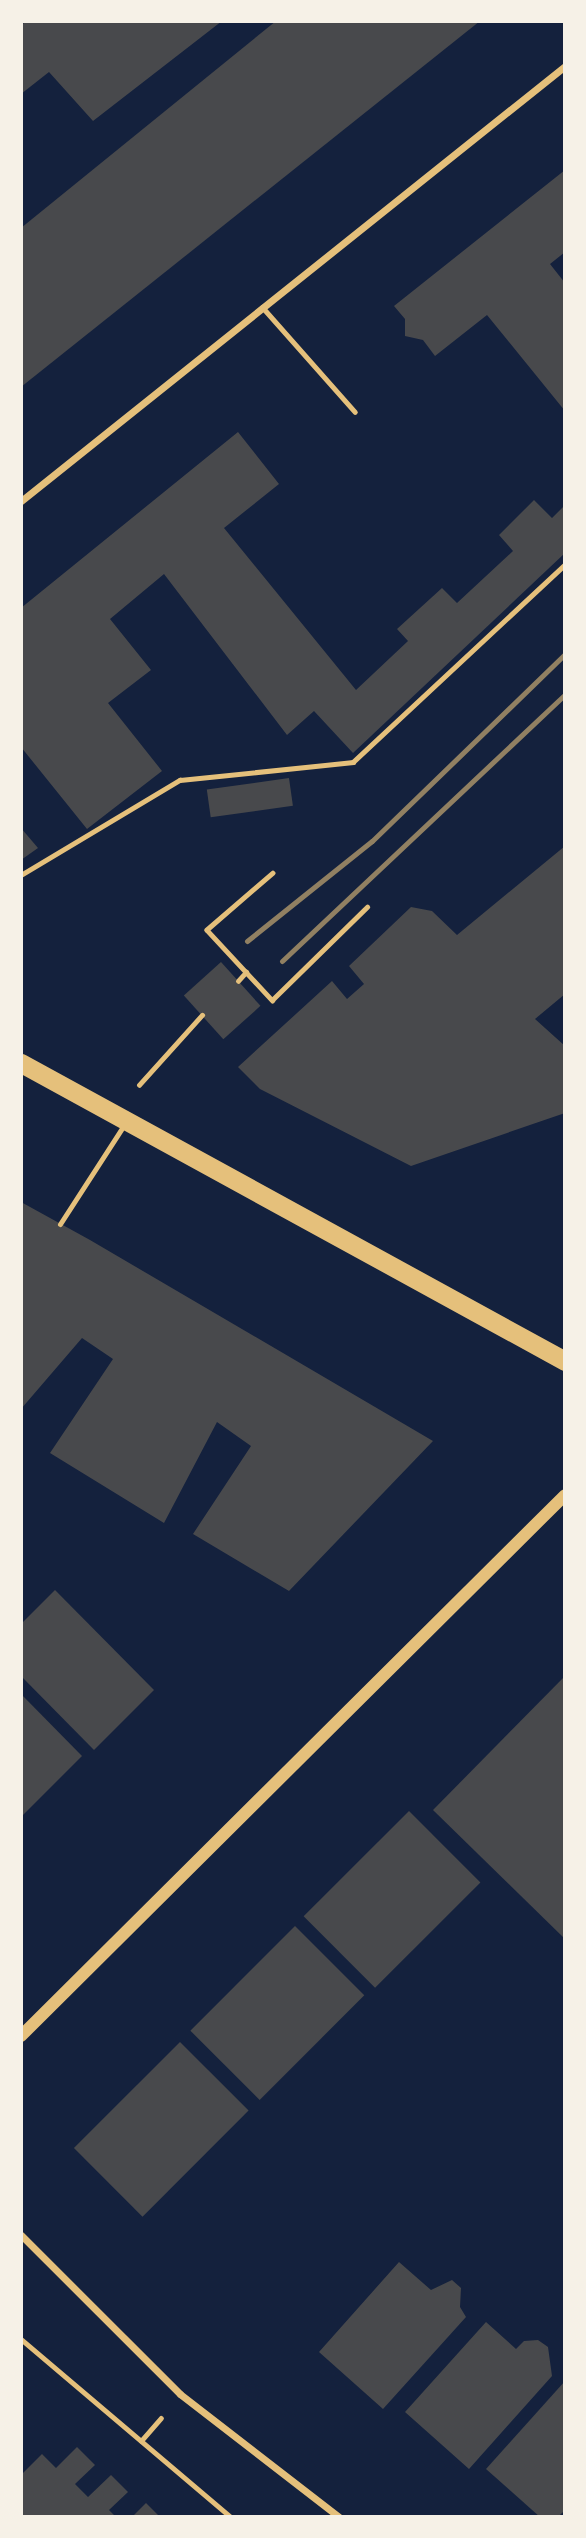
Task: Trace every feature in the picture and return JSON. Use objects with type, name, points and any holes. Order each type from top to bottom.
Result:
[{"type":"highway","points":[[21,1063],[565,1361]]},
{"type":"street","points":[[21,501],[261,306],[565,66]]},
{"type":"street","points":[[21,2036],[565,1495]]},
{"type":"street","points":[[21,2235],[180,2394],[339,2517]]},
{"type":"lane","points":[[261,306],[355,412]]},
{"type":"lane","points":[[61,1224],[121,1116]]},
{"type":"path","points":[[21,875],[180,780],[353,762],[565,564]]},
{"type":"path","points":[[273,873],[221,915],[207,930],[272,1000],[367,907]]},
{"type":"path","points":[[237,981],[246,972]]},
{"type":"path","points":[[121,1116],[202,1015]]},
{"type":"path","points":[[21,2339],[230,2517]]},
{"type":"building","points":[[27,21],[222,21],[93,121],[49,72],[21,94],[21,25]]},
{"type":"building","points":[[276,21],[480,21],[21,387],[21,228]]},
{"type":"building","points":[[565,170],[565,252],[550,264],[565,283],[565,411],[487,315],[435,356],[423,340],[405,336],[405,319],[394,306]]},
{"type":"building","points":[[238,432],[279,484],[224,528],[356,690],[408,641],[397,629],[442,588],[457,603],[513,551],[499,535],[534,500],[552,518],[565,505],[565,553],[353,753],[314,711],[287,735],[164,574],[110,619],[151,670],[108,703],[162,771],[87,829],[21,747],[21,608]]},
{"type":"building","points":[[289,778],[293,806],[211,817],[207,790]]},
{"type":"building","points":[[21,828],[38,848],[21,860]]},
{"type":"building","points":[[565,846],[565,994],[535,1019],[565,1046],[565,1113],[411,1166],[260,1089],[238,1067],[332,981],[347,999],[364,984],[349,966],[411,907],[432,911],[457,935]]},
{"type":"building","points":[[221,962],[260,1006],[223,1039],[184,995]]},
{"type":"building","points":[[21,1202],[433,1441],[289,1591],[193,1534],[251,1446],[217,1422],[164,1523],[50,1453],[113,1359],[82,1338],[21,1409]]},
{"type":"building","points":[[55,1590],[154,1690],[94,1750],[21,1676],[21,1624]]},
{"type":"building","points":[[565,1676],[565,1939],[433,1810]]},
{"type":"building","points":[[21,1694],[82,1756],[21,1817]]},
{"type":"building","points":[[409,1811],[480,1882],[375,1988],[304,1916]]},
{"type":"building","points":[[295,1926],[364,1995],[260,2100],[190,2031]]},
{"type":"building","points":[[180,2042],[249,2111],[143,2217],[74,2148]]},
{"type":"building","points":[[399,2262],[431,2290],[452,2280],[461,2288],[460,2307],[466,2317],[383,2409],[319,2352]]},
{"type":"building","points":[[486,2322],[516,2349],[524,2341],[538,2340],[548,2347],[552,2376],[469,2469],[405,2412]]},
{"type":"building","points":[[565,2381],[565,2510],[558,2517],[540,2517],[486,2469]]},
{"type":"building","points":[[77,2447],[95,2465],[75,2484],[88,2497],[111,2475],[128,2492],[109,2510],[116,2517],[21,2517],[21,2475],[42,2454],[56,2468]]},
{"type":"building","points":[[146,2503],[160,2517],[132,2517]]},
{"type":"railway","points":[[247,941],[372,841],[565,654]]},
{"type":"railway","points":[[282,961],[565,694]]}]
